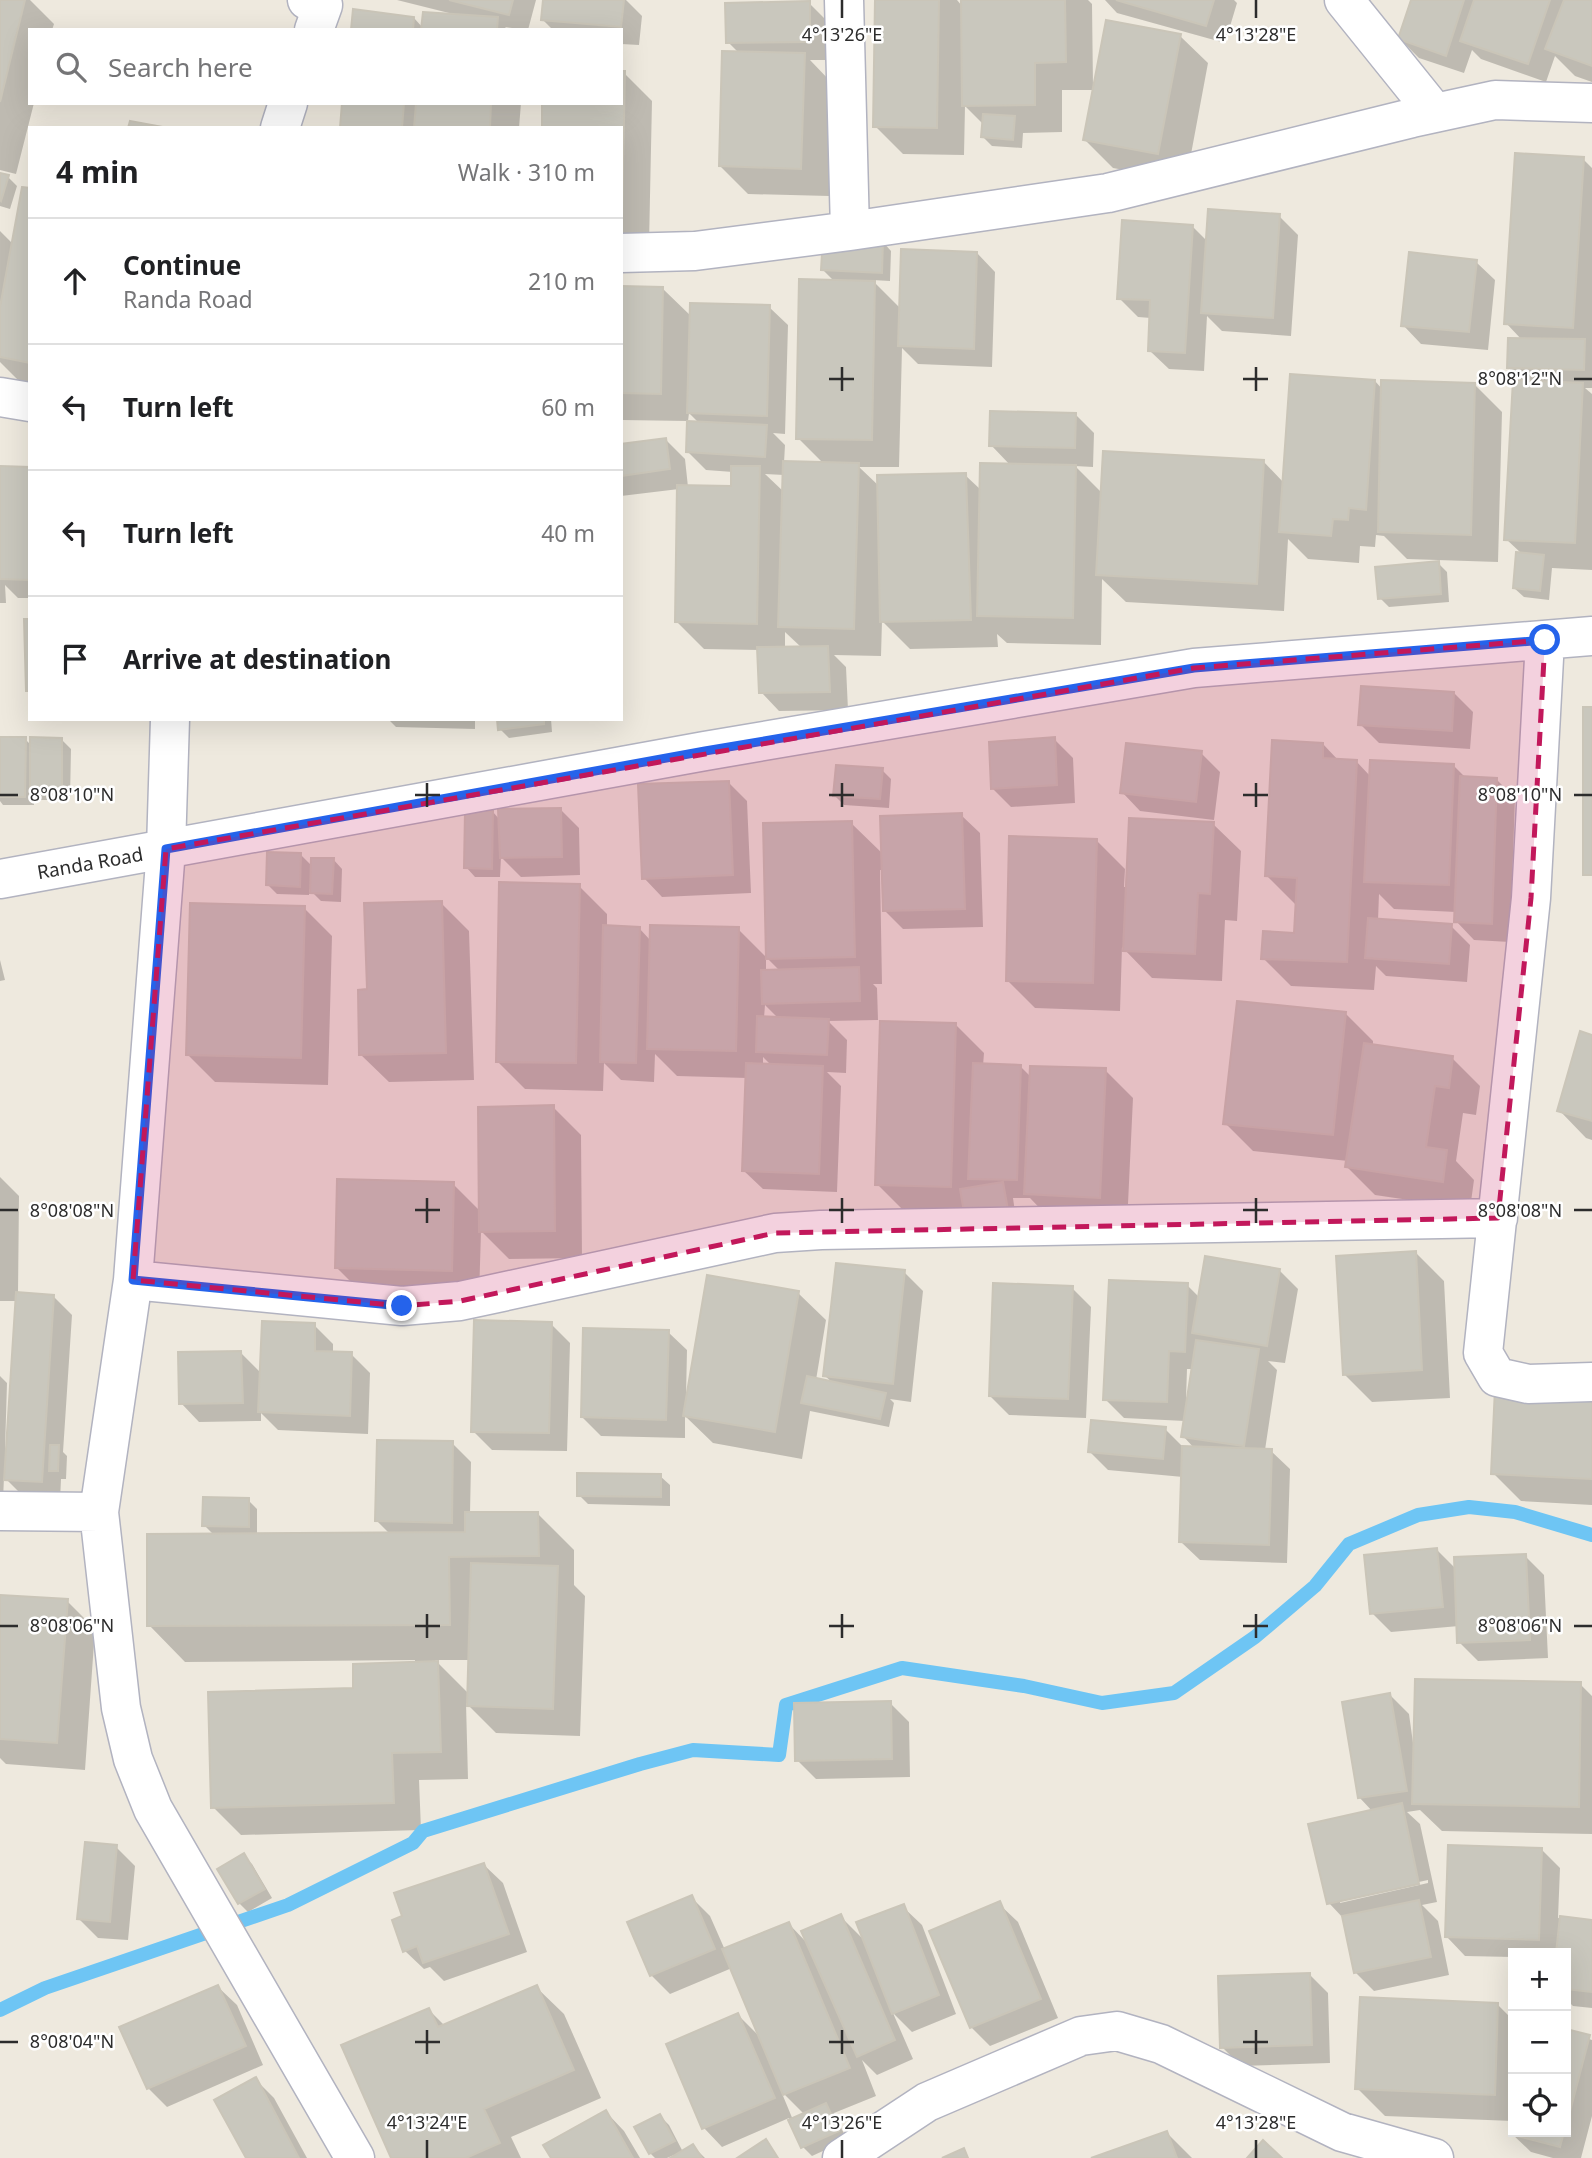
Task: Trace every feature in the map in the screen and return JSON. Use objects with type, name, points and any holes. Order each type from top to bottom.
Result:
[{"type":"street","points":[[844,0],[850,232]]},
{"type":"street","points":[[1344,0],[1435,113]]},
{"type":"street","points":[[623,253],[695,251],[850,232],[1108,192],[1496,100],[1592,103]]},
{"type":"street","points":[[281,126],[287,105]]},
{"type":"street","points":[[0,397],[28,402]]},
{"type":"street","name":"Randa Road","points":[[0,879],[705,751],[1194,668],[1592,636]]},
{"type":"street","points":[[1545,640],[1531,898],[1483,1353],[1497,1377],[1528,1384],[1592,1382]]},
{"type":"street","points":[[170,721],[166,849],[133,1280],[99,1512],[121,1708],[138,1772],[153,1809],[355,2158]]},
{"type":"street","points":[[133,1280],[402,1306],[460,1301],[775,1233],[1499,1218]]},
{"type":"street","points":[[0,1511],[99,1512]]},
{"type":"street","points":[[842,2158],[927,2102],[1081,2036],[1118,2031],[1161,2044],[1339,2145],[1434,2158]]},
{"type":"highlighted area","points":[[1545,640],[1531,898],[1498,1218],[775,1233],[460,1301],[402,1306],[133,1280],[166,849],[1194,668]]},
{"type":"building","points":[[0,0],[25,0],[0,102]]},
{"type":"building","points":[[449,0],[513,0],[509,15]]},
{"type":"building","points":[[543,0],[624,0],[621,27],[541,20]]},
{"type":"building","points":[[875,0],[939,0],[937,128],[873,127]]},
{"type":"building","points":[[961,0],[1065,0],[1066,62],[1035,63],[1035,105],[962,106]]},
{"type":"building","points":[[1116,0],[1214,0],[1206,26]]},
{"type":"building","points":[[1411,0],[1464,0],[1446,56],[1398,39]]},
{"type":"building","points":[[1474,0],[1550,0],[1528,64],[1460,41]]},
{"type":"building","points":[[1564,0],[1592,0],[1592,66],[1545,49]]},
{"type":"building","points":[[810,1],[810,42],[726,43],[725,3]]},
{"type":"building","points":[[353,9],[414,17],[413,28],[351,28]]},
{"type":"building","points":[[423,12],[498,17],[497,28],[421,28]]},
{"type":"building","points":[[1106,20],[1181,34],[1158,154],[1083,140]]},
{"type":"building","points":[[722,51],[805,53],[801,169],[719,166]]},
{"type":"building","points":[[625,71],[623,168],[623,126],[542,126],[542,105],[623,105]]},
{"type":"building","points":[[342,105],[404,105],[402,126],[340,126]]},
{"type":"building","points":[[416,105],[491,105],[490,126],[414,126]]},
{"type":"building","points":[[983,114],[1015,116],[1013,140],[981,137]]},
{"type":"building","points":[[130,121],[157,126],[129,126]]},
{"type":"building","points":[[1515,153],[1584,157],[1573,328],[1504,324]]},
{"type":"building","points":[[0,173],[9,175],[1,201],[0,200]]},
{"type":"building","points":[[22,187],[28,188],[28,363],[0,357],[0,307]]},
{"type":"building","points":[[1208,209],[1280,214],[1273,318],[1201,313]]},
{"type":"building","points":[[1122,220],[1193,225],[1185,353],[1148,351],[1150,300],[1117,299]]},
{"type":"building","points":[[823,237],[883,240],[882,273],[821,270]]},
{"type":"building","points":[[901,249],[977,252],[974,349],[898,346]]},
{"type":"building","points":[[1409,252],[1477,260],[1469,332],[1401,326]]},
{"type":"building","points":[[799,279],[875,281],[872,440],[796,439]]},
{"type":"building","points":[[623,286],[663,287],[661,394],[623,393]]},
{"type":"building","points":[[690,303],[770,305],[767,416],[687,413]]},
{"type":"building","points":[[1508,338],[1585,339],[1584,370],[1507,368]]},
{"type":"building","points":[[1290,374],[1375,380],[1366,510],[1349,508],[1348,520],[1333,519],[1331,536],[1279,532]]},
{"type":"building","points":[[1381,380],[1475,383],[1471,535],[1378,532]]},
{"type":"building","points":[[1513,380],[1583,383],[1575,543],[1504,540]]},
{"type":"building","points":[[990,411],[1076,413],[1075,448],[989,446]]},
{"type":"building","points":[[687,421],[767,425],[765,457],[686,452]]},
{"type":"building","points":[[666,438],[670,469],[623,476],[623,444]]},
{"type":"building","points":[[1103,451],[1264,460],[1257,584],[1096,575]]},
{"type":"building","points":[[783,461],[859,463],[854,629],[778,627]]},
{"type":"building","points":[[980,463],[1076,465],[1073,618],[977,616]]},
{"type":"building","points":[[0,466],[28,467],[28,580],[0,579]]},
{"type":"building","points":[[731,466],[760,466],[757,624],[675,622],[677,485],[731,486]]},
{"type":"building","points":[[966,473],[971,620],[880,622],[877,475]]},
{"type":"building","points":[[1516,552],[1544,555],[1540,591],[1513,588]]},
{"type":"building","points":[[1439,561],[1441,594],[1378,599],[1375,567]]},
{"type":"building","points":[[24,619],[28,619],[28,691]]},
{"type":"building","points":[[828,646],[830,692],[759,693],[757,647]]},
{"type":"building","points":[[1361,686],[1454,692],[1452,731],[1358,725]]},
{"type":"building","points":[[1583,707],[1592,707],[1592,875],[1583,875]]},
{"type":"building","points":[[497,721],[544,721],[544,724],[498,730]]},
{"type":"building","points":[[0,737],[26,737],[25,797],[0,797]]},
{"type":"building","points":[[30,737],[62,738],[62,791],[30,791]]},
{"type":"building","points":[[1055,737],[1057,785],[991,789],[989,742]]},
{"type":"building","points":[[1272,740],[1323,743],[1323,758],[1357,760],[1347,962],[1261,959],[1263,931],[1294,933],[1297,878],[1265,876]]},
{"type":"building","points":[[1126,743],[1202,751],[1196,802],[1120,793]]},
{"type":"building","points":[[1370,760],[1454,764],[1449,885],[1364,882]]},
{"type":"building","points":[[836,765],[883,768],[880,799],[833,796]]},
{"type":"building","points":[[1460,776],[1497,778],[1492,924],[1454,922]]},
{"type":"building","points":[[729,781],[733,875],[642,879],[638,784]]},
{"type":"building","points":[[561,808],[562,857],[500,858],[498,809]]},
{"type":"building","points":[[465,811],[493,811],[492,869],[464,868]]},
{"type":"building","points":[[962,813],[965,909],[883,911],[880,816]]},
{"type":"building","points":[[1129,818],[1214,822],[1210,894],[1198,893],[1195,954],[1123,951]]},
{"type":"building","points":[[852,821],[855,957],[766,959],[763,823]]},
{"type":"building","points":[[1009,836],[1097,839],[1093,983],[1006,981]]},
{"type":"building","points":[[267,852],[301,853],[300,887],[266,885]]},
{"type":"building","points":[[311,858],[334,858],[332,894],[310,893]]},
{"type":"building","points":[[499,882],[580,884],[576,1063],[496,1062]]},
{"type":"building","points":[[442,901],[446,1053],[359,1055],[358,990],[367,989],[364,903]]},
{"type":"building","points":[[190,903],[305,906],[301,1058],[186,1055]]},
{"type":"building","points":[[1368,918],[1452,924],[1449,964],[1365,958]]},
{"type":"building","points":[[603,925],[640,927],[636,1063],[600,1062]]},
{"type":"building","points":[[650,925],[739,927],[736,1051],[647,1049]]},
{"type":"building","points":[[859,967],[860,1001],[762,1004],[761,970]]},
{"type":"building","points":[[1237,1001],[1346,1012],[1333,1135],[1223,1124]]},
{"type":"building","points":[[757,1016],[829,1019],[827,1055],[756,1052]]},
{"type":"building","points":[[880,1021],[956,1023],[951,1187],[875,1185]]},
{"type":"building","points":[[1580,1031],[1592,1035],[1592,1121],[1557,1111]]},
{"type":"building","points":[[1364,1043],[1453,1056],[1449,1088],[1435,1086],[1426,1147],[1447,1150],[1443,1182],[1345,1167]]},
{"type":"building","points":[[746,1063],[823,1066],[819,1174],[742,1171]]},
{"type":"building","points":[[973,1063],[1021,1065],[1017,1180],[968,1179]]},
{"type":"building","points":[[1030,1066],[1106,1068],[1100,1198],[1024,1194]]},
{"type":"building","points":[[554,1105],[555,1231],[479,1232],[478,1107]]},
{"type":"building","points":[[337,1179],[454,1182],[452,1271],[335,1268]]},
{"type":"building","points":[[1003,1182],[1008,1210],[965,1218],[960,1189]]},
{"type":"building","points":[[1416,1251],[1422,1370],[1343,1375],[1336,1256]]},
{"type":"building","points":[[1205,1256],[1280,1269],[1267,1346],[1192,1333]]},
{"type":"building","points":[[836,1263],[905,1270],[893,1384],[823,1376]]},
{"type":"building","points":[[707,1275],[799,1291],[775,1432],[683,1416]]},
{"type":"building","points":[[1109,1280],[1188,1283],[1185,1352],[1169,1351],[1167,1402],[1103,1400]]},
{"type":"building","points":[[993,1283],[1073,1286],[1068,1399],[989,1396]]},
{"type":"building","points":[[16,1292],[54,1295],[42,1482],[4,1480]]},
{"type":"building","points":[[474,1320],[552,1322],[549,1433],[471,1432]]},
{"type":"building","points":[[262,1321],[315,1323],[315,1351],[352,1352],[350,1416],[258,1412]]},
{"type":"building","points":[[583,1328],[669,1330],[666,1420],[581,1417]]},
{"type":"building","points":[[1196,1340],[1259,1349],[1244,1446],[1181,1437]]},
{"type":"building","points":[[241,1351],[243,1403],[179,1404],[178,1352]]},
{"type":"building","points":[[807,1376],[886,1393],[880,1419],[801,1403]]},
{"type":"building","points":[[1495,1388],[1592,1393],[1592,1479],[1491,1474]]},
{"type":"building","points":[[1091,1420],[1166,1427],[1163,1459],[1088,1452]]},
{"type":"building","points":[[377,1440],[453,1441],[452,1523],[375,1521]]},
{"type":"building","points":[[50,1445],[59,1445],[58,1471],[49,1471]]},
{"type":"building","points":[[1182,1446],[1272,1449],[1269,1545],[1179,1542]]},
{"type":"building","points":[[577,1473],[661,1474],[661,1497],[577,1496]]},
{"type":"building","points":[[203,1497],[249,1498],[249,1527],[202,1526]]},
{"type":"building","points":[[465,1512],[538,1512],[539,1556],[449,1557],[450,1625],[147,1626],[147,1534],[465,1532]]},
{"type":"building","points":[[1437,1548],[1443,1607],[1370,1614],[1364,1555]]},
{"type":"building","points":[[1526,1554],[1530,1640],[1457,1643],[1454,1557]]},
{"type":"building","points":[[471,1563],[558,1566],[553,1709],[467,1706]]},
{"type":"building","points":[[0,1595],[68,1599],[57,1743],[0,1739]]},
{"type":"building","points":[[438,1661],[441,1752],[392,1753],[394,1803],[211,1808],[208,1692],[353,1688],[353,1664]]},
{"type":"building","points":[[1415,1679],[1581,1682],[1579,1807],[1412,1804]]},
{"type":"building","points":[[1390,1693],[1407,1791],[1358,1798],[1342,1702]]},
{"type":"building","points":[[891,1701],[892,1759],[795,1761],[794,1703]]},
{"type":"building","points":[[1402,1803],[1419,1884],[1327,1904],[1308,1824]]},
{"type":"building","points":[[85,1842],[117,1845],[110,1922],[77,1919]]},
{"type":"building","points":[[1448,1845],[1542,1848],[1539,1940],[1445,1937]]},
{"type":"building","points":[[244,1853],[265,1889],[238,1904],[217,1869]]},
{"type":"building","points":[[484,1863],[509,1934],[423,1963],[417,1946],[403,1952],[392,1920],[402,1916],[394,1893]]},
{"type":"building","points":[[692,1895],[715,1949],[650,1976],[627,1922]]},
{"type":"building","points":[[1419,1900],[1431,1957],[1354,1973],[1342,1916]]},
{"type":"building","points":[[1000,1901],[1041,1999],[970,2028],[929,1931]]},
{"type":"building","points":[[904,1904],[939,1995],[892,2014],[856,1922]]},
{"type":"building","points":[[841,1914],[895,2040],[857,2057],[801,1931]]},
{"type":"building","points":[[1560,1916],[1592,1920],[1592,1992],[1571,1990],[1571,1948],[1557,1948]]},
{"type":"building","points":[[789,1922],[850,2068],[783,2095],[722,1949]]},
{"type":"building","points":[[1310,1973],[1312,2045],[1220,2048],[1218,1976]]},
{"type":"building","points":[[218,1985],[246,2046],[147,2089],[119,2027]]},
{"type":"building","points":[[537,1985],[574,2070],[484,2109],[500,2143],[466,2158],[391,2158],[341,2045],[429,2008],[438,2027]]},
{"type":"building","points":[[1360,1997],[1498,2003],[1495,2095],[1355,2089]]},
{"type":"building","points":[[738,2013],[775,2098],[702,2129],[666,2044]]},
{"type":"building","points":[[1571,2030],[1590,2035],[1571,2108]]},
{"type":"building","points":[[256,2077],[299,2158],[246,2158],[214,2100]]},
{"type":"building","points":[[826,2103],[839,2131],[801,2148],[788,2120]]},
{"type":"building","points":[[606,2110],[633,2158],[551,2158],[543,2145]]},
{"type":"building","points":[[660,2114],[675,2141],[649,2154],[634,2127]]},
{"type":"building","points":[[1167,2131],[1177,2158],[1091,2158]]},
{"type":"building","points":[[1522,2137],[1563,2137],[1560,2147]]},
{"type":"building","points":[[766,2139],[778,2158],[737,2158]]},
{"type":"building","points":[[1263,2140],[1282,2158],[1247,2158]]},
{"type":"building","points":[[693,2144],[702,2158],[670,2158]]},
{"type":"building","points":[[964,2148],[968,2158],[942,2158]]},
{"type":"waterway","points":[[0,2010],[45,1988],[288,1905],[413,1843],[423,1831],[693,1750],[779,1755],[786,1705],[902,1668],[1024,1686],[1102,1703],[1174,1693],[1255,1637],[1315,1586],[1349,1544],[1418,1515],[1469,1507],[1515,1512],[1592,1535]]},
{"type":"route","points":[[402,1306],[133,1280],[166,849],[705,751],[1194,668],[1545,640]]}]
